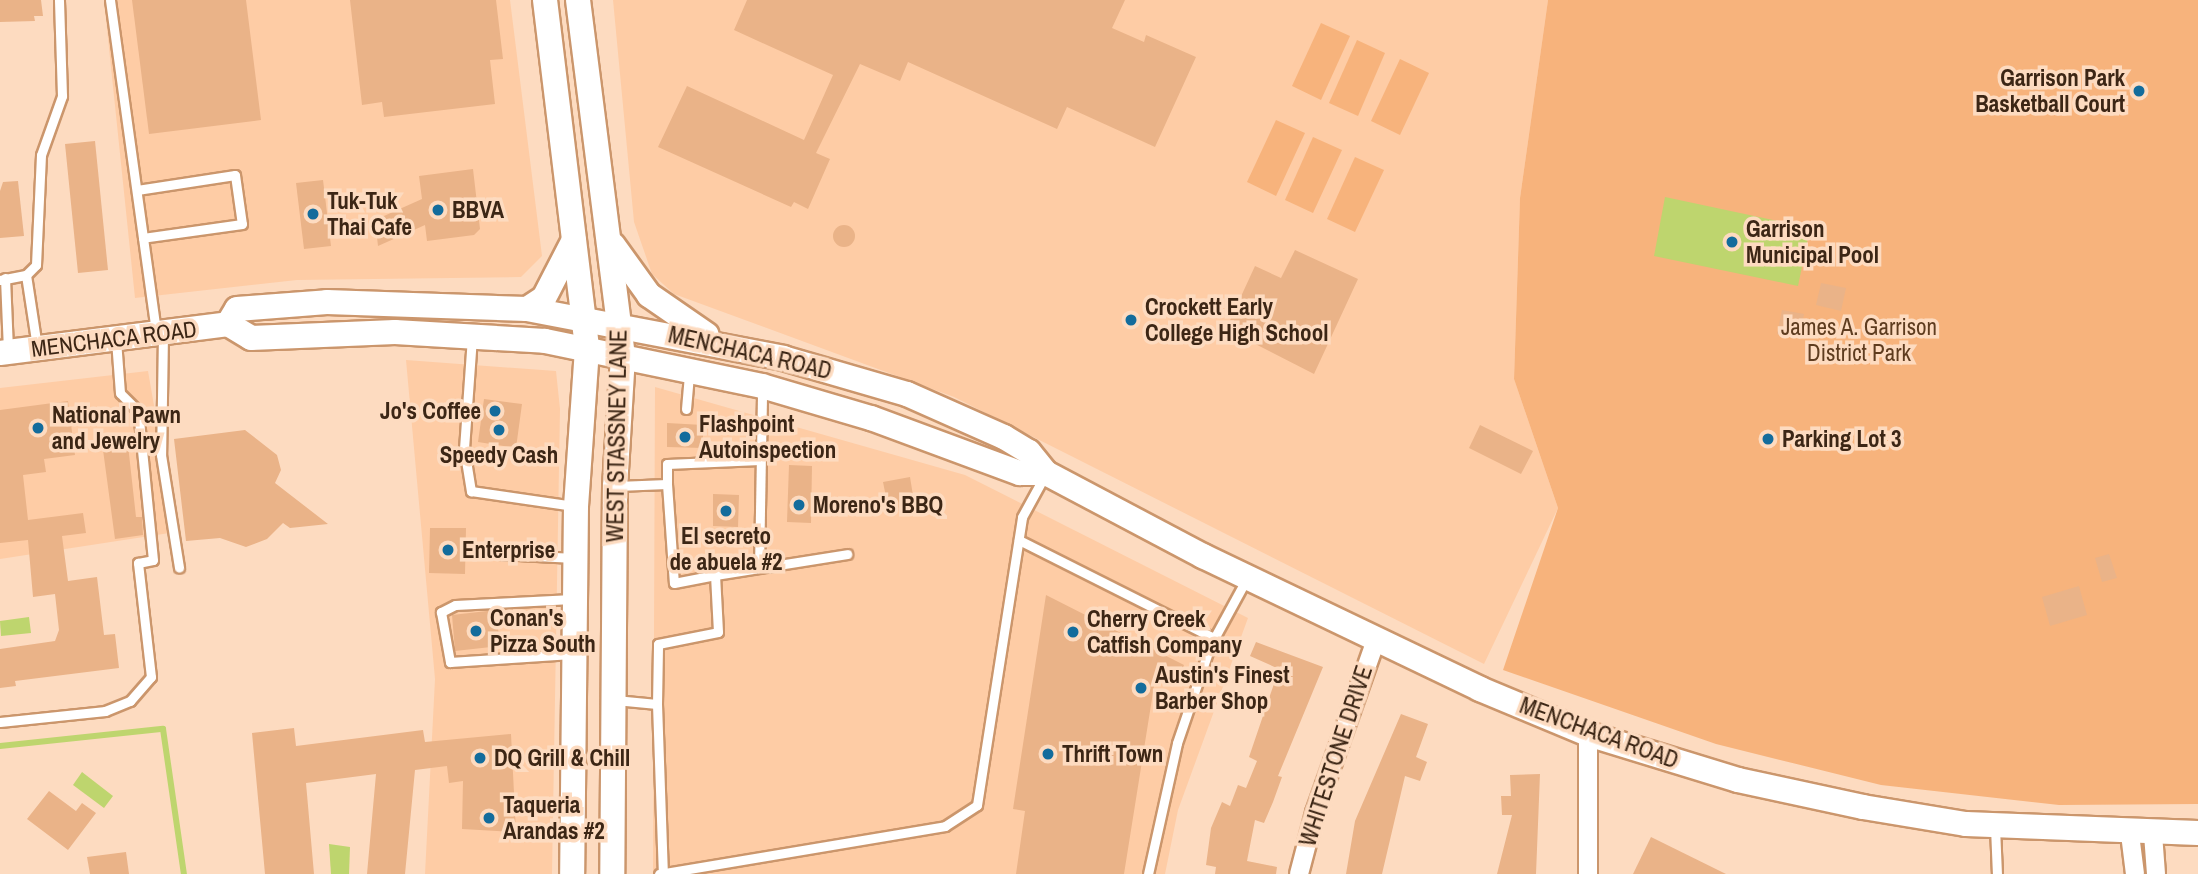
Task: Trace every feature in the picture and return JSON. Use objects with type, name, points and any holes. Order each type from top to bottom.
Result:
[{"type":"main road","name":"WEST STASSNEY LANE","points":[[545,0],[587,349],[574,558],[572,874]]},
{"type":"main road","name":"WEST STASSNEY LANE","points":[[579,0],[623,356],[615,486],[612,874]]},
{"type":"main road","points":[[527,309],[544,298],[574,240]]},
{"type":"main road","points":[[610,240],[649,295],[719,342]]},
{"type":"main road","name":"MENCHACA ROAD","points":[[228,324],[237,309],[327,302],[527,309],[584,316],[719,342],[907,394],[1013,441],[1046,473],[1376,640],[1588,734],[1792,793],[1996,825],[2142,834],[2198,833]]},
{"type":"main road","name":"MENCHACA ROAD","points":[[4,353],[228,324],[251,338],[395,332],[472,335],[587,349],[762,386],[871,418],[1020,473],[1046,473]]},
{"type":"main road","points":[[572,654],[614,665]]},
{"type":"street","name":"WHITESTONE DRIVE","points":[[1299,874],[1315,813],[1376,640]]},
{"type":"street","points":[[1587,874],[1588,734]]},
{"type":"street","points":[[2135,874],[2142,834]]},
{"type":"street","points":[[2142,834],[2156,874]]},
{"type":"lane","points":[[37,349],[26,275],[37,254],[41,155],[62,96],[59,0]]},
{"type":"lane","points":[[110,0],[143,238],[167,366],[161,455],[179,568]]},
{"type":"lane","points":[[137,190],[235,175],[242,224],[143,238]]},
{"type":"lane","points":[[4,353],[2,279],[26,275]]},
{"type":"lane","points":[[472,335],[464,448],[471,491],[576,506]]},
{"type":"lane","points":[[0,722],[104,710],[130,701],[151,677],[138,563],[153,560],[138,411],[120,393],[116,339]]},
{"type":"lane","points":[[686,408],[689,370]]},
{"type":"lane","points":[[760,568],[762,386]]},
{"type":"lane","points":[[760,460],[667,464],[674,583],[847,554]]},
{"type":"lane","points":[[715,575],[718,632],[657,644],[661,874],[944,826],[977,805],[1022,517],[1046,473]]},
{"type":"lane","points":[[615,486],[667,484]]},
{"type":"lane","points":[[1019,540],[1214,638]]},
{"type":"lane","points":[[499,554],[574,558]]},
{"type":"lane","points":[[1148,874],[1177,744],[1214,638],[1248,575]]},
{"type":"lane","points":[[572,654],[450,662],[441,612],[455,605],[574,599]]},
{"type":"lane","points":[[614,700],[657,704]]},
{"type":"lane","points":[[1996,825],[1997,874]]},
{"type":"shaded area","points":[[104,0],[510,0],[542,256],[521,277],[297,280],[135,298]]},
{"type":"shaded area","name":"Crockett Early College High School","points":[[613,0],[1548,0],[1520,198],[1514,379],[1558,508],[1484,664],[954,397],[674,294],[652,274],[634,222]]},
{"type":"shaded area","name":"Garrison Municipal Pool","points":[[1665,197],[1810,228],[1798,286],[1654,256]]},
{"type":"shaded area","points":[[406,360],[556,371],[560,409],[552,874],[425,874],[435,679]]},
{"type":"shaded area","points":[[148,371],[176,532],[0,559],[0,388]]},
{"type":"shaded area","points":[[655,387],[965,475],[1248,618],[1178,810],[1165,874],[653,874]]},
{"type":"shaded area","points":[[29,617],[31,633],[1,636],[0,621]]},
{"type":"shaded area","points":[[82,772],[113,796],[104,808],[73,785]]},
{"type":"shaded area","points":[[329,844],[350,847],[349,874],[331,874]]},
{"type":"green space","name":"James A. Garrison District Park","points":[[1548,0],[2198,0],[2198,804],[2059,805],[1881,785],[1716,744],[1503,670],[1558,508],[1514,379],[1520,198]]},
{"type":"green space","points":[[1321,23],[1350,36],[1321,100],[1292,86]]},
{"type":"green space","points":[[1357,40],[1385,53],[1358,116],[1329,103]]},
{"type":"green space","points":[[1400,59],[1429,73],[1400,135],[1371,121]]},
{"type":"green space","points":[[1276,120],[1305,133],[1276,196],[1247,182]]},
{"type":"green space","points":[[1313,137],[1342,150],[1313,213],[1285,200]]},
{"type":"green space","points":[[1355,157],[1384,170],[1355,232],[1327,219]]},
{"type":"building","points":[[0,0],[41,0],[43,16],[34,16],[35,21],[0,22]]},
{"type":"building","points":[[132,0],[246,0],[261,120],[149,134]]},
{"type":"building","points":[[350,0],[496,0],[503,59],[490,60],[495,104],[384,117],[382,102],[362,105]]},
{"type":"building","points":[[747,0],[1125,0],[1112,28],[1144,42],[1146,35],[1196,57],[1155,147],[1067,107],[1057,129],[908,62],[900,81],[860,64],[816,153],[830,159],[808,209],[794,202],[791,207],[658,147],[687,86],[804,140],[833,75],[734,30]]},
{"type":"building","points":[[95,141],[108,270],[78,273],[65,144]]},
{"type":"building","name":"BBVA","points":[[473,169],[480,229],[474,235],[427,241],[425,225],[378,246],[375,220],[422,199],[419,176]]},
{"type":"building","name":"Tuk-Tuk Thai Cafe","points":[[323,180],[331,246],[304,249],[296,183]]},
{"type":"building","points":[[18,181],[24,236],[0,238],[0,191],[3,182]]},
{"type":"building","points":[[844,225],[852,228],[855,236],[852,244],[844,247],[836,244],[833,236],[836,228]]},
{"type":"building","points":[[1295,250],[1358,279],[1314,374],[1226,329],[1255,266],[1281,278]]},
{"type":"building","points":[[1821,283],[1846,288],[1841,311],[1816,305]]},
{"type":"building","points":[[1782,310],[1804,314],[1799,338],[1777,334]]},
{"type":"building","name":"Speedy Cash","points":[[484,399],[522,404],[516,448],[478,442]]},
{"type":"building","points":[[68,401],[75,455],[44,459],[46,472],[23,475],[28,520],[83,513],[86,533],[62,536],[68,581],[97,577],[104,635],[115,634],[119,668],[15,681],[16,686],[0,688],[0,649],[55,641],[59,630],[55,594],[33,597],[28,540],[0,543],[0,410]]},
{"type":"building","name":"Flashpoint Autoinspection","points":[[667,423],[703,425],[703,448],[667,447]]},
{"type":"building","points":[[1480,425],[1533,451],[1521,474],[1469,448]]},
{"type":"building","points":[[245,430],[277,455],[281,470],[275,483],[328,524],[290,528],[283,523],[267,539],[246,547],[220,538],[186,541],[174,439]]},
{"type":"building","points":[[127,436],[136,517],[142,517],[143,535],[115,539],[103,450],[109,449],[107,438]]},
{"type":"building","name":"Moreno's BBQ","points":[[789,465],[812,466],[811,523],[787,522]]},
{"type":"building","points":[[910,477],[915,508],[889,512],[883,482]]},
{"type":"building","name":"El secreto de abuela #2","points":[[713,494],[739,495],[738,527],[713,526]]},
{"type":"building","name":"Enterprise","points":[[430,528],[466,528],[465,574],[429,573]]},
{"type":"building","points":[[2109,554],[2117,578],[2102,582],[2095,558]]},
{"type":"building","points":[[2079,586],[2087,615],[2050,626],[2042,597]]},
{"type":"building","points":[[1046,595],[1184,665],[1177,684],[1155,680],[1124,874],[1016,874],[1025,811],[1013,809]]},
{"type":"building","name":"Conan's Pizza South","points":[[496,610],[500,646],[455,651],[452,615]]},
{"type":"building","points":[[1256,642],[1323,667],[1278,776],[1282,777],[1264,823],[1255,820],[1247,861],[1277,867],[1276,874],[1215,874],[1216,867],[1206,865],[1211,828],[1222,802],[1230,806],[1238,785],[1246,788],[1257,761],[1249,757],[1279,669],[1250,656]]},
{"type":"building","points":[[1401,714],[1428,724],[1416,757],[1427,762],[1420,781],[1405,776],[1382,874],[1346,874],[1355,821]]},
{"type":"building","points":[[294,728],[296,746],[423,730],[425,742],[511,734],[516,832],[462,829],[463,781],[449,783],[447,766],[415,770],[405,874],[367,874],[376,774],[306,783],[314,874],[265,874],[252,733]]},
{"type":"building","points":[[1540,774],[1536,874],[1497,874],[1512,815],[1502,815],[1501,796],[1511,796],[1510,775]]},
{"type":"building","points":[[49,791],[76,811],[82,803],[96,813],[68,850],[27,819]]},
{"type":"building","points":[[1651,837],[1726,874],[1633,874]]},
{"type":"building","points":[[126,852],[129,874],[90,874],[87,857]]},
{"type":"waterway","points":[[0,746],[163,729],[184,874]]},
{"type":"place","name":"Garrison Park Basketball Court","points":[[2139,91]]},
{"type":"place","name":"BBVA","points":[[438,210]]},
{"type":"place","name":"Tuk-Tuk Thai Cafe","points":[[313,214]]},
{"type":"place","name":"Garrison Municipal Pool","points":[[1732,242]]},
{"type":"place","name":"Crockett Early College High School","points":[[1131,320]]},
{"type":"place","name":"Jo's Coffee","points":[[495,411]]},
{"type":"place","name":"National Pawn and Jewelry","points":[[38,428]]},
{"type":"place","name":"Speedy Cash","points":[[499,430]]},
{"type":"place","name":"Flashpoint Autoinspection","points":[[685,437]]},
{"type":"place","name":"Parking Lot 3","points":[[1768,439]]},
{"type":"place","name":"Moreno's BBQ","points":[[799,505]]},
{"type":"place","name":"El secreto de abuela #2","points":[[726,511]]},
{"type":"place","name":"Enterprise","points":[[448,550]]},
{"type":"place","name":"Conan's Pizza South","points":[[476,631]]},
{"type":"place","name":"Cherry Creek Catfish Company","points":[[1073,632]]},
{"type":"place","name":"Austin's Finest Barber Shop","points":[[1141,688]]},
{"type":"place","name":"Thrift Town","points":[[1048,754]]},
{"type":"place","name":"DQ Grill & Chill","points":[[480,758]]},
{"type":"place","name":"Taqueria Arandas #2","points":[[489,818]]}]
